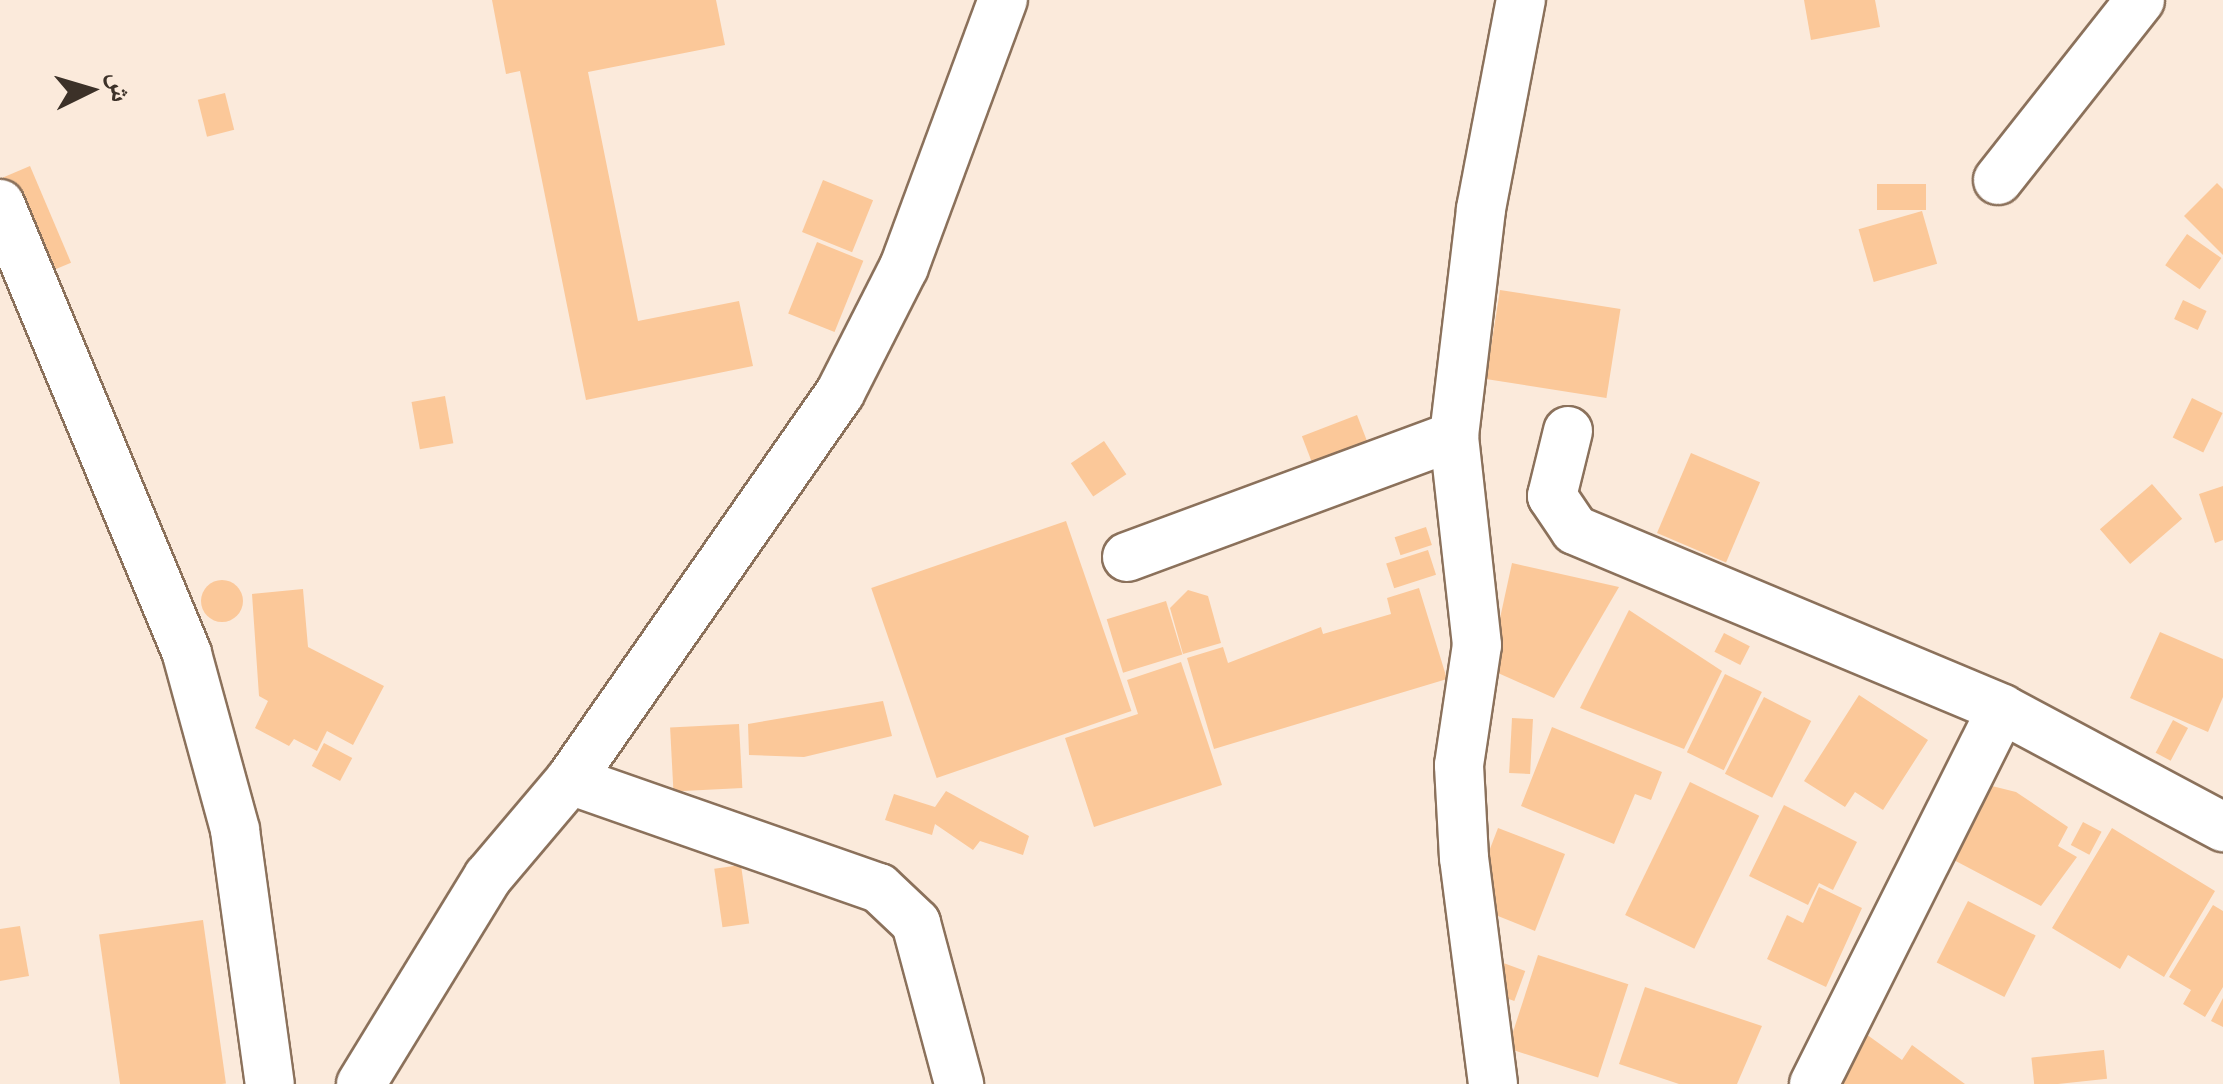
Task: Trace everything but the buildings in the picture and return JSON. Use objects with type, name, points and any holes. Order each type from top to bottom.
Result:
[{"type":"street","points":[[361,1084],[488,877],[570,780],[868,346],[1003,0]]},
{"type":"street","points":[[1493,1084],[1464,858],[1459,765],[1477,645],[1454,436],[1481,209],[1522,0]]},
{"type":"street","points":[[1998,180],[2140,0]]},
{"type":"street","points":[[0,204],[187,654],[235,830],[270,1084]]},
{"type":"street","points":[[1568,431],[1552,496],[1575,530],[2002,709],[2223,826]]},
{"type":"street","points":[[1127,557],[1454,436]]},
{"type":"street","points":[[1814,1084],[2002,709]]},
{"type":"street","points":[[570,780],[879,888],[916,923],[959,1084]]}]
